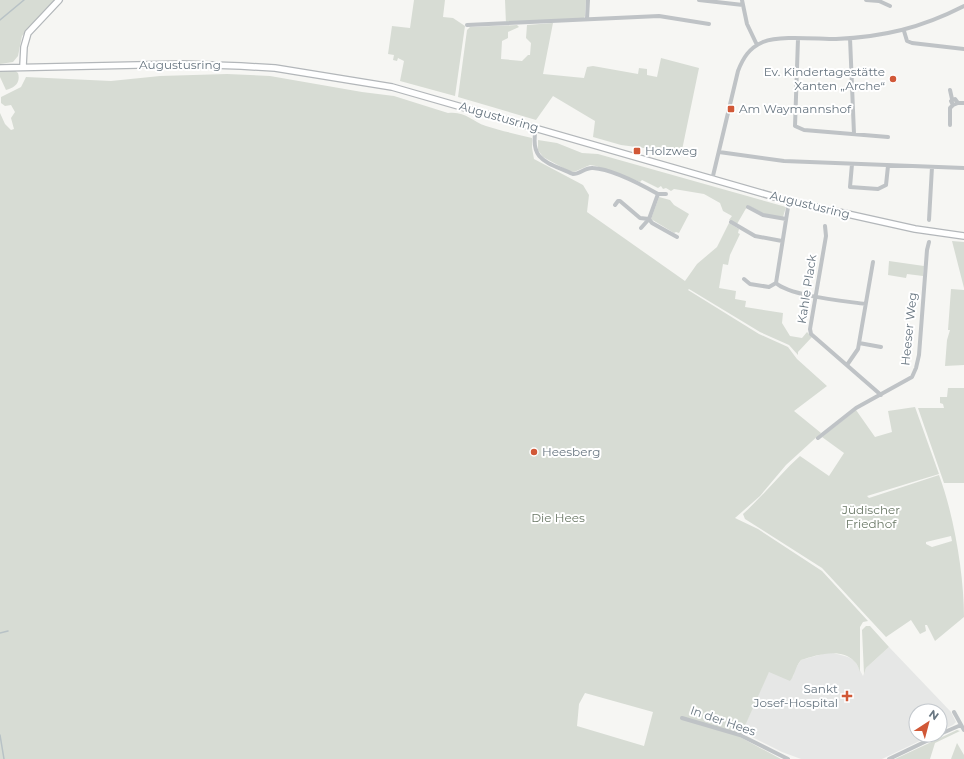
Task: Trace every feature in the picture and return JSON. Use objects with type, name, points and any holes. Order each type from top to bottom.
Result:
[{"type":"main road","points":[[24,66],[24,47],[28,32],[59,0]]},
{"type":"main road","name":"Augustusring","points":[[0,68],[24,66],[183,64],[275,68],[392,87],[789,201],[915,229],[964,236]]},
{"type":"street","points":[[587,19],[588,0]]},
{"type":"street","points":[[699,0],[743,5]]},
{"type":"street","points":[[742,0],[747,24],[757,45]]},
{"type":"street","points":[[866,0],[879,1],[890,6]]},
{"type":"street","points":[[712,180],[738,71],[747,53],[757,45],[771,40],[850,38],[904,31],[925,24],[964,6]]},
{"type":"street","points":[[467,26],[659,16],[709,24]]},
{"type":"street","points":[[904,31],[907,41],[912,43],[964,49]]},
{"type":"street","points":[[850,38],[854,134]]},
{"type":"street","points":[[798,39],[795,126],[804,130],[888,137]]},
{"type":"street","points":[[950,90],[952,100],[951,104],[953,106]]},
{"type":"street","points":[[952,100],[964,102]]},
{"type":"street","points":[[950,125],[950,108],[958,102]]},
{"type":"street","points":[[536,128],[534,146],[535,152],[541,159],[573,174],[592,168],[600,169],[630,180],[658,194],[666,194]]},
{"type":"street","points":[[719,152],[784,161],[932,168],[964,168]]},
{"type":"street","points":[[852,164],[850,187],[878,190],[886,185],[888,166]]},
{"type":"street","points":[[929,220],[932,168]]},
{"type":"street","points":[[641,228],[649,219],[658,194]]},
{"type":"street","points":[[615,205],[618,201],[620,201],[640,218],[649,219],[652,223],[677,237]]},
{"type":"street","points":[[776,283],[789,201]]},
{"type":"street","points":[[748,207],[763,215],[786,219]]},
{"type":"street","points":[[731,222],[755,236],[782,241]]},
{"type":"street","name":"Kahle Plack","points":[[825,226],[826,236],[810,329],[812,334],[881,395]]},
{"type":"street","name":"Heeser Weg","points":[[818,438],[856,408],[912,377],[919,355],[927,250],[929,242]]},
{"type":"street","points":[[847,365],[856,355],[860,343],[865,304],[873,262]]},
{"type":"street","points":[[744,279],[750,284],[769,287],[776,283]]},
{"type":"street","points":[[776,283],[815,297],[865,304]]},
{"type":"street","points":[[860,343],[881,346]]},
{"type":"street","points":[[954,712],[964,730]]},
{"type":"street","name":"In der Hees","points":[[682,718],[740,736],[788,759]]},
{"type":"street","points":[[948,731],[961,725]]},
{"type":"street","points":[[889,759],[922,743]]},
{"type":"street","name":"In der Hees","points":[[779,754],[793,759]]},
{"type":"shaded area","name":"Sankt Josef-Hospital","points":[[889,647],[942,703],[908,703],[908,743],[915,743],[882,759],[801,759],[782,752],[742,732],[769,671],[793,677],[794,671],[801,660],[830,652],[848,657],[855,661],[863,676],[866,668]]},
{"type":"shaded area","name":"Sankt Josef-Hospital","points":[[948,709],[956,722],[948,727]]},
{"type":"green space","points":[[0,0],[57,0],[22,36],[18,56],[13,62],[0,64]]},
{"type":"green space","points":[[414,0],[445,0],[443,17],[453,18],[465,26],[455,96],[400,81],[404,61],[398,58],[397,61],[393,60],[394,55],[388,54],[392,26],[410,28]]},
{"type":"green space","points":[[505,0],[586,0],[585,16],[584,18],[506,24]]},
{"type":"green space","points":[[553,23],[543,74],[584,78],[587,67],[593,66],[638,74],[639,68],[647,69],[647,75],[657,77],[661,58],[699,68],[682,150],[671,149],[669,157],[644,148],[621,145],[593,137],[595,121],[553,96],[536,120],[458,97],[467,30],[470,27],[517,25],[519,27],[508,32],[508,38],[502,41],[501,59],[522,61],[530,55],[531,43],[526,38],[527,25]]},
{"type":"green space","points":[[14,70],[18,73],[19,80],[12,88],[6,90],[0,77],[0,71]]},
{"type":"green space","name":"Die Hees","points":[[227,74],[270,76],[394,96],[448,113],[459,113],[486,126],[532,138],[534,159],[583,185],[589,195],[587,212],[685,281],[697,264],[717,247],[729,223],[739,229],[738,233],[740,234],[730,255],[728,265],[723,264],[719,288],[736,291],[735,299],[746,301],[745,307],[783,313],[782,323],[790,336],[802,338],[807,332],[812,337],[798,352],[798,355],[789,345],[760,332],[689,289],[688,290],[759,334],[788,347],[797,359],[827,386],[794,411],[821,433],[786,465],[760,496],[735,518],[758,529],[822,571],[868,621],[863,622],[860,627],[860,672],[856,663],[849,657],[842,654],[828,653],[801,660],[797,665],[790,681],[769,672],[740,737],[781,759],[0,759],[0,113],[5,124],[11,130],[14,129],[11,118],[15,112],[11,105],[5,106],[1,103],[1,97],[21,87],[26,77],[111,81],[160,76]],"holes":[[[585,693],[653,712],[644,746],[577,726],[579,704]]]},
{"type":"green space","points":[[538,140],[557,143],[582,153],[598,154],[786,207],[783,217],[766,215],[748,205],[737,224],[729,220],[732,216],[723,211],[720,203],[704,194],[674,189],[671,191],[666,188],[663,189],[661,186],[658,188],[642,180],[640,182],[596,166],[590,165],[574,172],[569,171],[543,157],[538,150]]},
{"type":"green space","points":[[659,197],[670,200],[674,205],[689,214],[679,233],[674,233],[651,219]]},
{"type":"green space","points":[[952,241],[964,242],[964,288]]},
{"type":"green space","points":[[889,261],[924,266],[923,276],[907,274],[906,278],[888,275]]},
{"type":"green space","points":[[951,289],[964,290],[964,365],[945,366],[947,340],[950,330],[948,330]]},
{"type":"green space","points":[[948,388],[964,388],[964,483],[944,483],[918,408],[944,408],[943,404],[940,403],[940,397],[947,397]]},
{"type":"green space","name":"Jüdischer Friedhof","points":[[915,407],[939,474],[867,496],[869,498],[939,475],[954,526],[964,600],[964,617],[935,641],[927,625],[925,625],[926,631],[920,634],[911,620],[886,637],[822,568],[745,519],[743,514],[800,456],[829,476],[844,453],[822,437],[856,410],[875,437],[892,432],[888,411]],"holes":[[[951,536],[952,541],[932,547],[926,544],[926,542]]]},
{"type":"green space","points":[[866,626],[870,626],[889,647],[866,668],[864,674],[862,630]]},
{"type":"green space","points":[[957,730],[960,731],[948,737],[948,734]]},
{"type":"green space","points":[[929,743],[935,743],[930,759],[895,759]]},
{"type":"green space","points":[[957,743],[964,755],[964,759],[951,759]]},
{"type":"waterway","points":[[0,20],[24,0]]},
{"type":"waterway","points":[[0,633],[8,631]]},
{"type":"waterway","points":[[0,735],[4,759]]},
{"type":"place","name":"Ev. Kindertagestätte Xanten „Arche“","points":[[893,79]]},
{"type":"place","name":"Am Waymannshof","points":[[731,109]]},
{"type":"place","name":"Holzweg","points":[[637,151]]},
{"type":"place","name":"Heesberg","points":[[534,452]]},
{"type":"place","name":"Sankt Josef-Hospital","points":[[847,696]]}]
